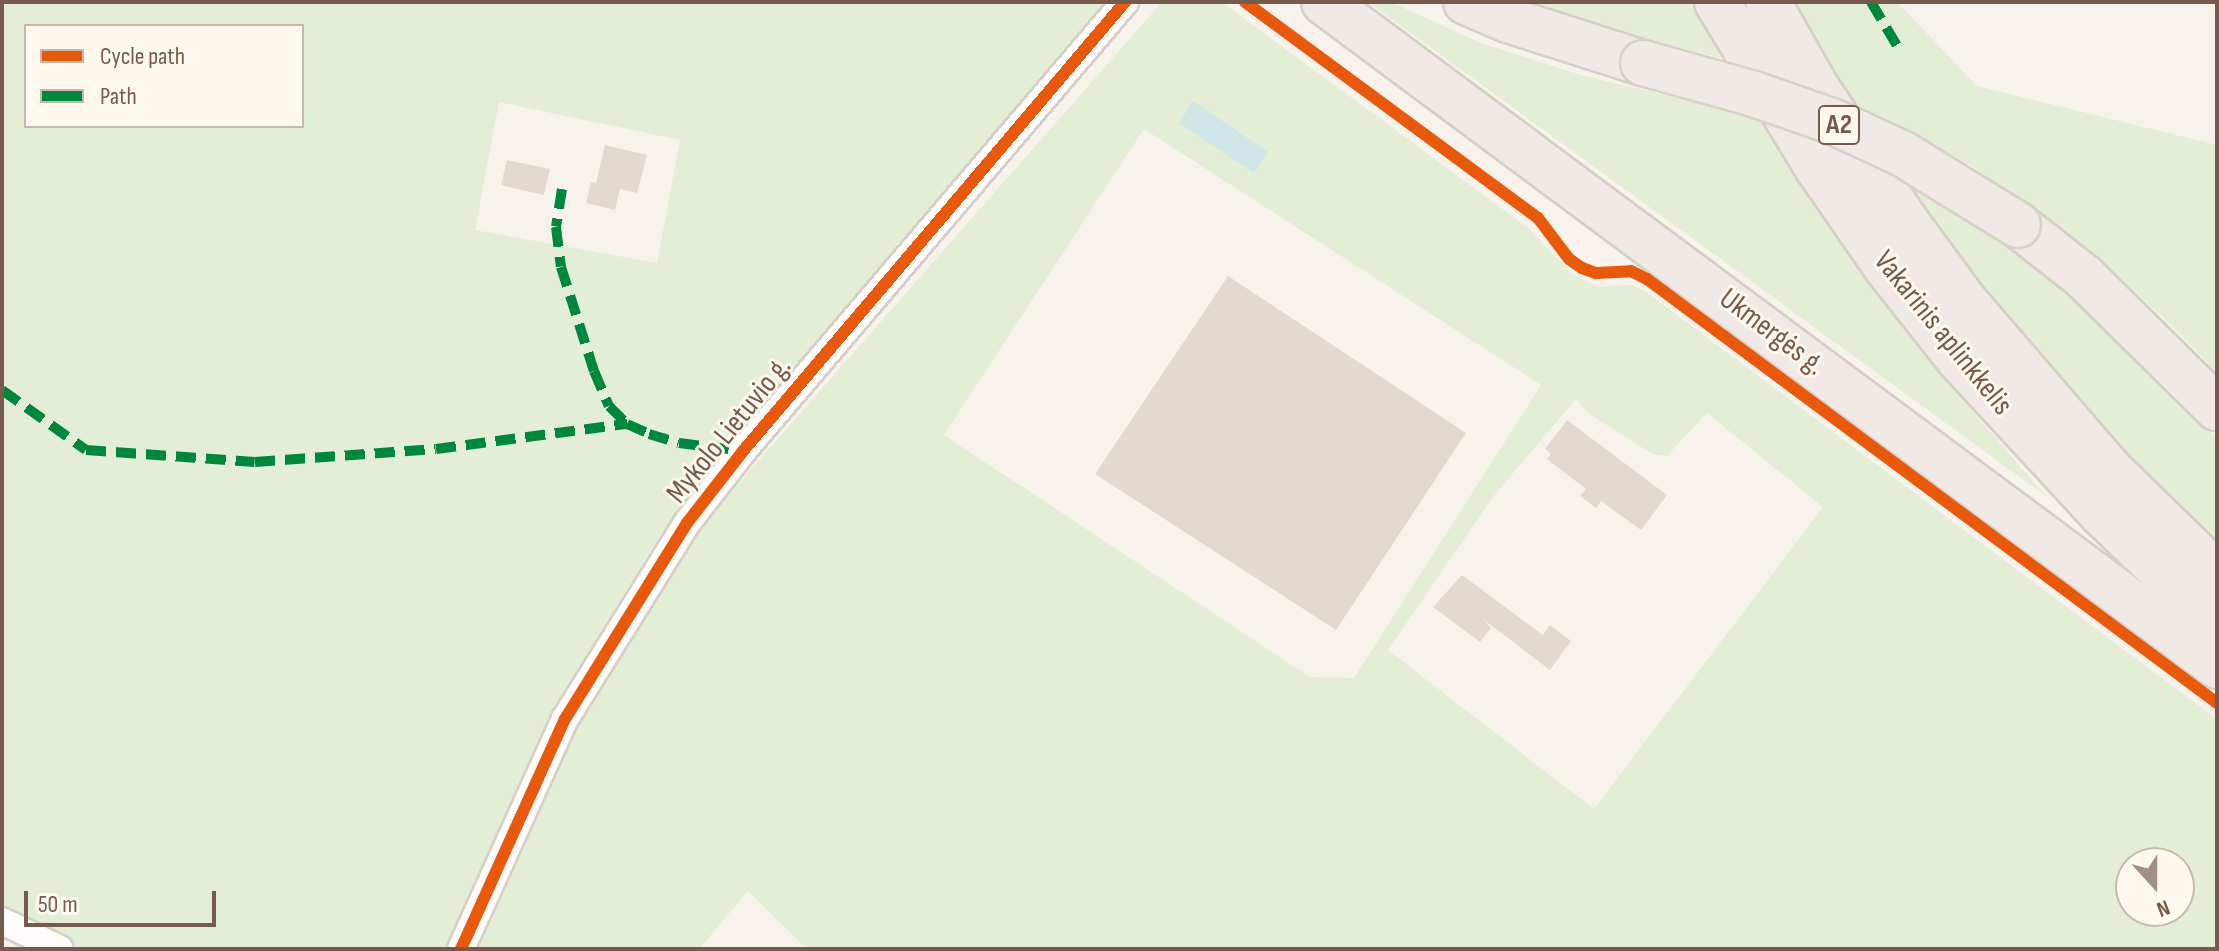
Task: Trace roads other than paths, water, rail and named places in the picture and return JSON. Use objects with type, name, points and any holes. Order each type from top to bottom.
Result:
[{"type":"highway","name":"Ukmergės g.","points":[[1324,2],[2217,666]]},
{"type":"highway","name":"A2","points":[[1466,2],[1508,20],[1754,94],[1834,122],[1903,154],[2018,225],[2084,277],[2217,408]]},
{"type":"highway","name":"Vakarinis aplinkkelis","points":[[1717,2],[1817,167],[1887,268],[1949,347],[2102,514],[2217,624]]},
{"type":"highway","name":"Vakarinis aplinkkelis","points":[[1768,2],[1816,87],[1907,223],[1966,303],[2024,375],[2112,472],[2217,574]]},
{"type":"street","name":"Mykolo Lietuvio g.","points":[[461,949],[565,719],[687,523],[782,404],[1125,2]]},
{"type":"street","points":[[2,921],[60,949]]},
{"type":"water","points":[[1193,101],[1268,152],[1254,173],[1179,123]]}]
